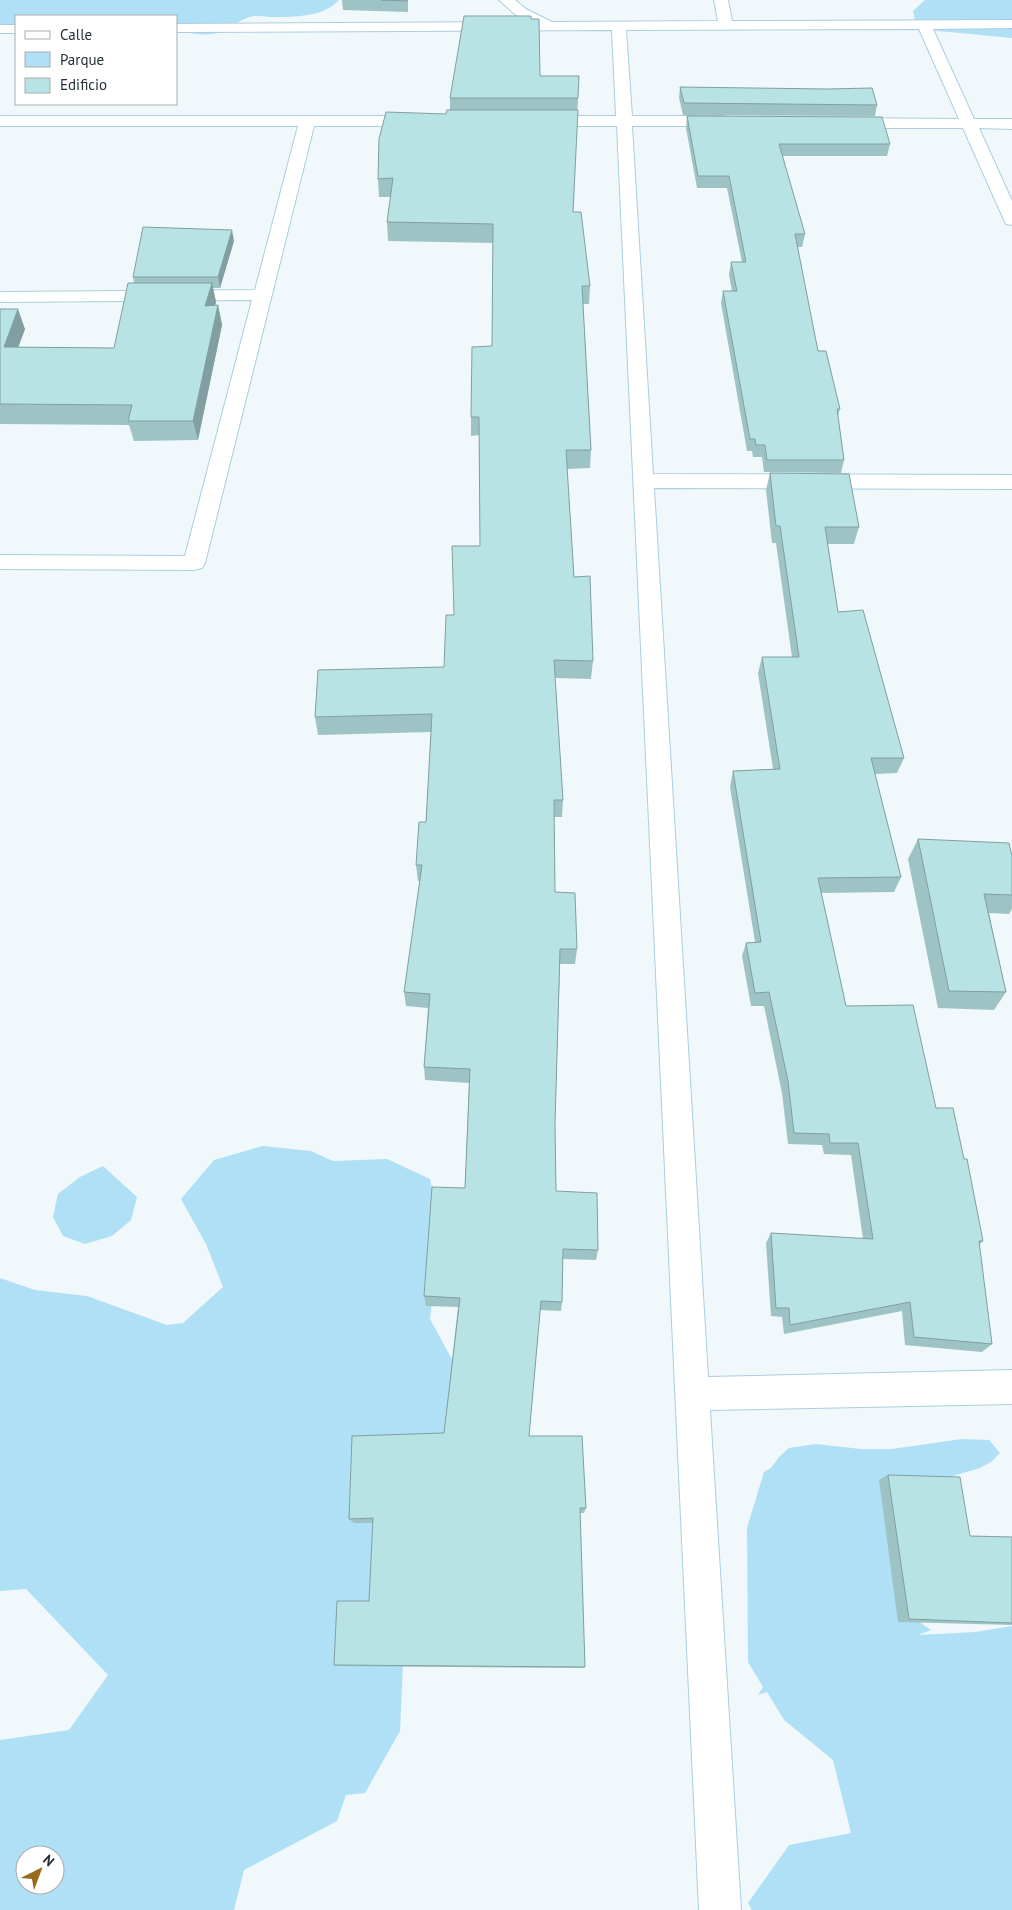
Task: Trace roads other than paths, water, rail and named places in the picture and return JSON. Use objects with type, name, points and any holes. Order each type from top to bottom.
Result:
[{"type":"street","points":[[506,0],[534,19],[555,26]]},
{"type":"street","points":[[721,0],[726,24]]},
{"type":"street","points":[[924,24],[1012,220]]},
{"type":"street","points":[[178,28],[1012,24]]},
{"type":"street","points":[[619,26],[720,1910]]},
{"type":"street","points":[[0,29],[15,29]]},
{"type":"street","points":[[0,121],[436,121]]},
{"type":"street","points":[[0,562],[194,563],[307,121]]},
{"type":"street","points":[[525,121],[742,122]]},
{"type":"street","points":[[831,122],[1012,124]]},
{"type":"street","points":[[0,297],[263,295]]},
{"type":"street","points":[[643,481],[1012,482]]},
{"type":"street","points":[[692,1394],[1012,1387]]}]
